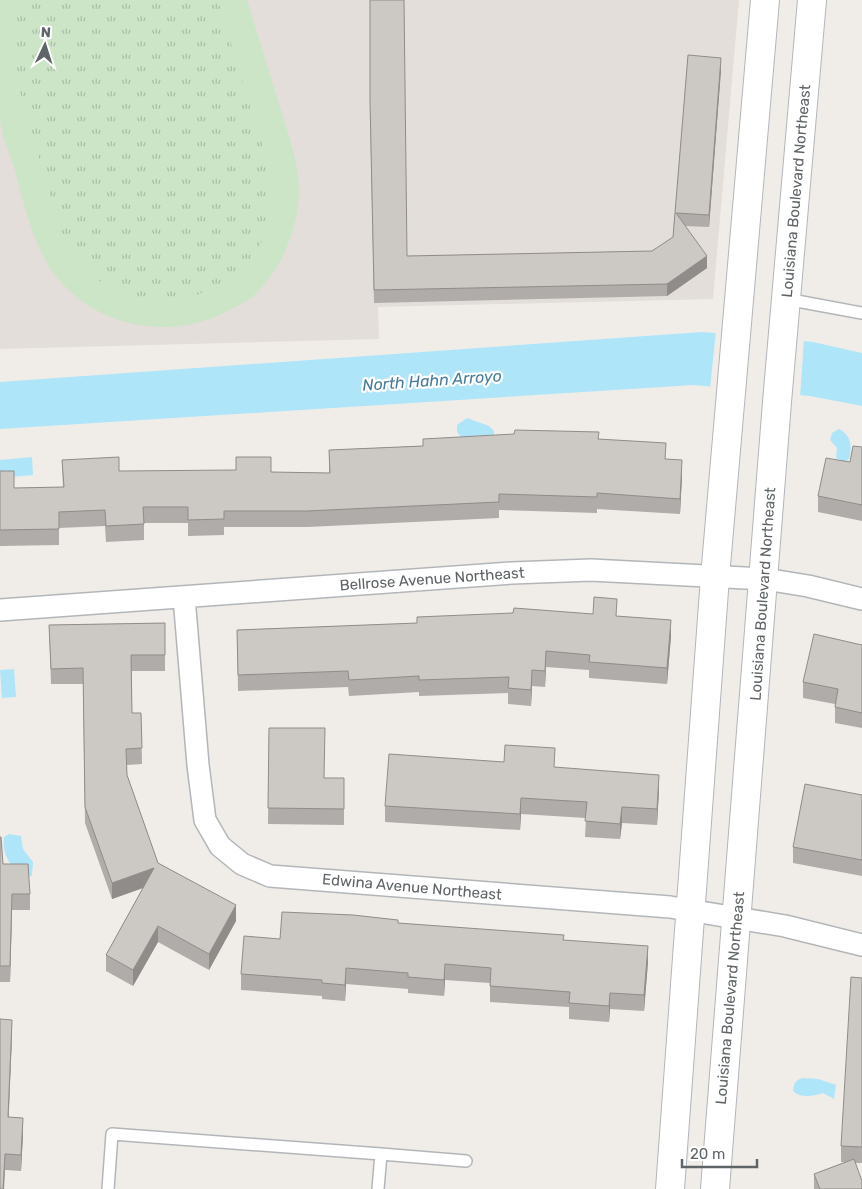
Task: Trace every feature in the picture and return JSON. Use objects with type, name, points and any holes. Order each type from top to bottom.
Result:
[{"type":"main road","points":[[670,1189],[715,577],[765,0]]},
{"type":"main road","name":"Louisiana Boulevard Northeast","points":[[715,1189],[765,579],[777,402],[812,0]]},
{"type":"street","name":"Bellrose Avenue Northeast","points":[[0,610],[571,571],[765,579],[808,586],[862,599]]},
{"type":"street","name":"Edwina Avenue Northeast","points":[[184,597],[198,764],[205,820],[220,846],[242,864],[270,876],[690,910],[785,926],[862,945]]},
{"type":"lane","points":[[786,299],[862,313]]},
{"type":"lane","points":[[108,1189],[112,1134],[466,1161]]},
{"type":"lane","points":[[378,1189],[381,1154]]},
{"type":"shaded area","points":[[0,0],[739,0],[713,299],[378,307],[379,339],[0,349]]},
{"type":"green space","points":[[0,0],[19,0],[11,30],[11,61],[59,228],[63,236],[84,267],[106,286],[130,297],[157,302],[183,299],[209,290],[232,276],[252,257],[265,234],[272,208],[269,170],[218,0],[247,0],[292,149],[299,180],[298,206],[286,249],[271,276],[251,298],[209,319],[184,325],[159,327],[134,324],[109,317],[87,305],[67,288],[50,268],[37,244],[2,131],[0,120]]},
{"type":"green space","points":[[19,0],[218,0],[266,158],[272,195],[272,208],[265,234],[252,257],[232,276],[209,290],[183,299],[157,302],[130,297],[106,286],[78,260],[59,228],[11,61],[11,30]]},
{"type":"water","name":"North Hahn Arroyo","points":[[702,332],[813,342],[862,353],[862,406],[810,396],[694,385],[0,429],[0,382]]},
{"type":"water","points":[[467,418],[489,426],[494,431],[494,439],[462,438],[457,432],[457,425]]},
{"type":"water","points":[[839,429],[849,438],[850,442],[849,459],[844,462],[836,458],[837,448],[830,440],[832,433]]},
{"type":"water","points":[[32,457],[33,475],[0,478],[0,460]]},
{"type":"water","points":[[14,669],[16,697],[2,698],[0,670]]},
{"type":"water","points":[[9,834],[21,836],[23,849],[33,862],[32,876],[19,872],[10,863],[4,850],[4,837]]},
{"type":"water","points":[[803,1078],[818,1079],[836,1085],[834,1099],[823,1093],[807,1096],[796,1094],[793,1091],[794,1084]]},
{"type":"pier","points":[[716,331],[804,339],[800,397],[710,389]]},
{"type":"building","points":[[370,0],[404,0],[407,256],[652,251],[673,237],[688,55],[721,58],[709,215],[676,213],[707,256],[667,284],[374,290]]},
{"type":"building","points":[[515,430],[599,432],[598,439],[666,443],[665,459],[682,460],[680,499],[597,493],[597,497],[499,494],[499,502],[307,511],[224,511],[224,519],[188,520],[188,507],[143,507],[144,524],[106,526],[105,510],[59,512],[59,529],[0,530],[0,471],[14,471],[14,488],[64,487],[62,460],[119,457],[119,471],[236,470],[236,457],[271,457],[271,472],[330,473],[329,450],[423,446],[423,439],[514,434]]},
{"type":"building","points":[[853,446],[862,447],[862,505],[818,496],[826,458],[850,462]]},
{"type":"building","points":[[594,597],[617,599],[616,616],[671,620],[667,668],[589,662],[590,655],[546,651],[545,671],[532,670],[531,690],[508,688],[509,677],[419,680],[419,676],[349,680],[348,671],[238,675],[237,630],[417,623],[417,617],[513,613],[514,608],[593,614]]},
{"type":"building","points":[[165,623],[165,655],[131,655],[132,713],[141,713],[142,748],[126,749],[127,775],[158,863],[236,905],[209,954],[158,926],[133,970],[106,955],[154,868],[112,883],[85,807],[83,668],[51,669],[49,625]]},
{"type":"building","points":[[814,634],[862,645],[862,713],[835,707],[838,689],[803,682]]},
{"type":"building","points":[[269,728],[325,728],[324,778],[344,778],[344,809],[268,808]]},
{"type":"building","points":[[505,745],[555,748],[554,767],[659,775],[657,809],[622,807],[620,824],[585,821],[587,802],[521,798],[520,814],[385,806],[389,754],[504,762]]},
{"type":"building","points":[[805,784],[862,795],[862,860],[793,847]]},
{"type":"building","points":[[0,837],[3,864],[28,864],[30,894],[12,894],[10,966],[0,966]]},
{"type":"building","points":[[282,912],[353,915],[398,920],[398,923],[564,935],[563,940],[648,946],[644,995],[610,993],[609,1006],[569,1003],[570,992],[490,986],[491,968],[445,964],[444,980],[408,977],[408,973],[346,968],[345,985],[322,983],[322,980],[241,974],[244,936],[280,939]]},
{"type":"building","points":[[851,977],[862,978],[862,1147],[841,1146]]},
{"type":"building","points":[[0,1019],[12,1020],[8,1117],[23,1118],[21,1155],[5,1154],[3,1189],[0,1189]]},
{"type":"building","points":[[854,1159],[862,1181],[862,1189],[820,1189],[814,1174]]}]
